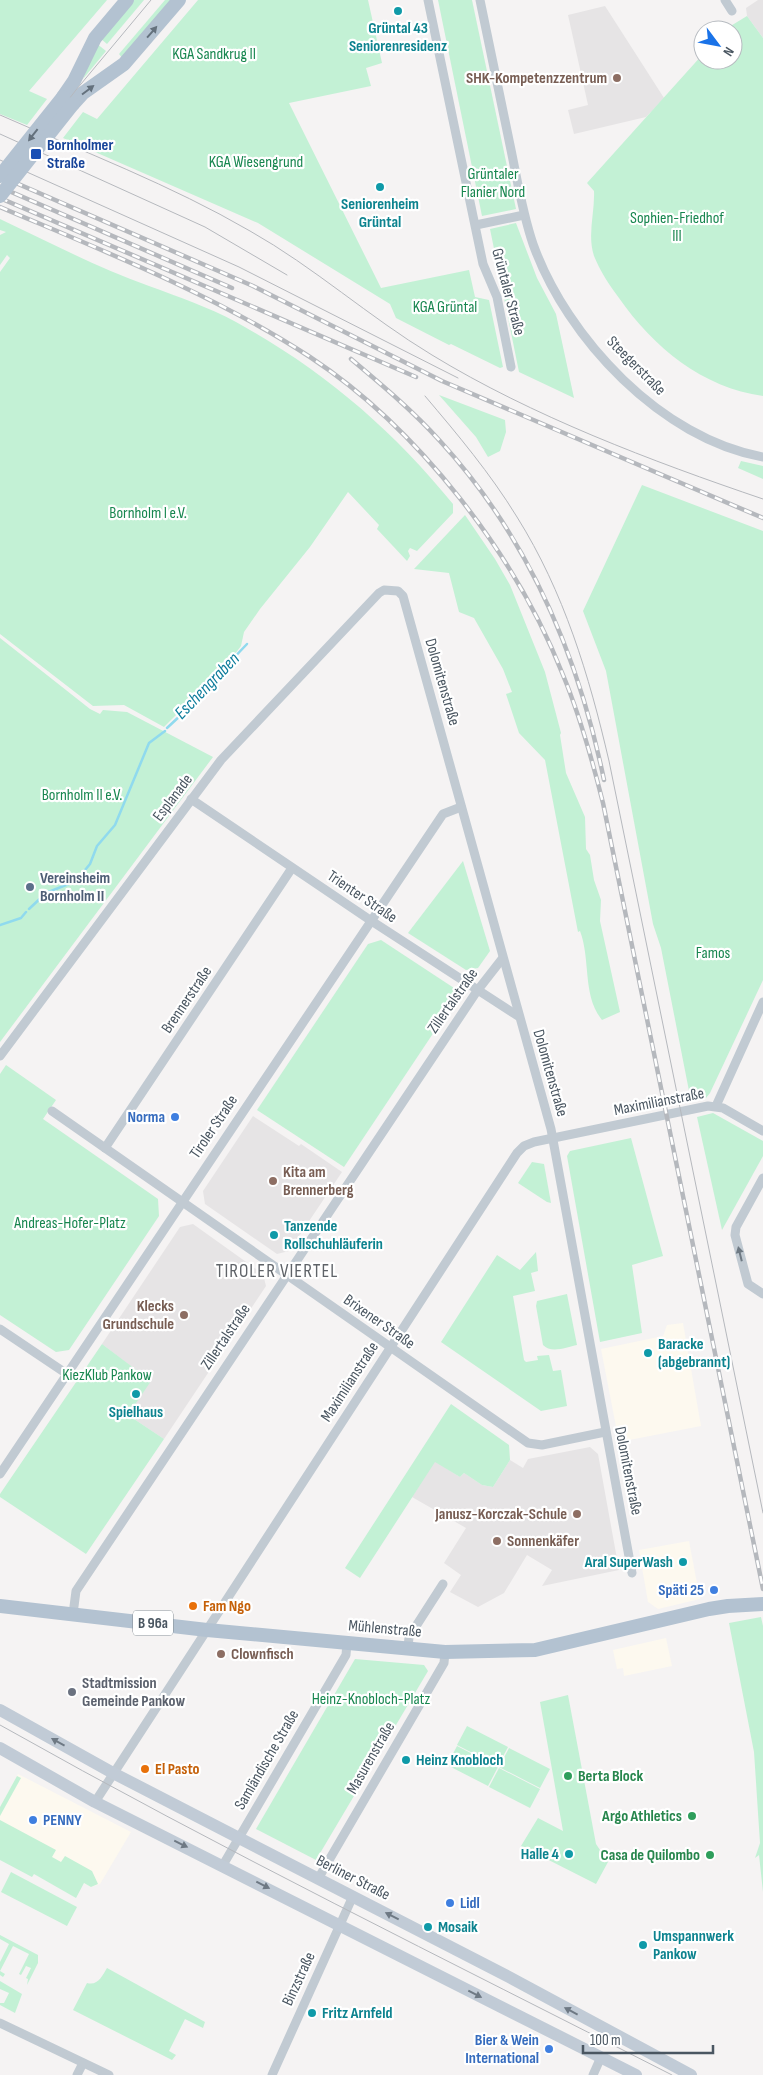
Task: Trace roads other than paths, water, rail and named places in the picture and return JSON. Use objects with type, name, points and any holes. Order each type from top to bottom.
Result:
[{"type":"main road","points":[[0,196],[68,100],[74,81],[91,43],[126,0]]},
{"type":"main road","points":[[0,176],[68,100],[83,93],[124,64],[179,0]]},
{"type":"main road","name":"Mühlenstraße","points":[[0,1606],[207,1630],[445,1652],[536,1650],[709,1609],[763,1604]]},
{"type":"main road","name":"Berliner Straße","points":[[0,1710],[113,1773],[240,1836],[692,2075]]},
{"type":"main road","points":[[0,1748],[95,1802],[223,1864],[636,2075]]},
{"type":"street","name":"Grüntaler Straße","points":[[428,0],[483,264],[497,297],[511,367]]},
{"type":"street","points":[[476,225],[524,215],[480,0]]},
{"type":"street","points":[[725,0],[732,11]]},
{"type":"street","name":"Steegerstraße","points":[[524,215],[533,244],[546,273],[568,313],[610,366],[629,385],[686,428],[730,449],[763,457]]},
{"type":"street","name":"Esplanade","points":[[0,1056],[221,760],[379,593],[384,590],[398,591]]},
{"type":"street","name":"Dolomitenstraße","points":[[398,591],[403,596],[552,1138],[632,1573]]},
{"type":"street","name":"Trienter Straße","points":[[191,799],[370,920],[518,1016]]},
{"type":"street","name":"Tiroler Straße","points":[[0,1474],[370,920],[443,814],[460,807]]},
{"type":"street","name":"Brennerstraße","points":[[105,1148],[292,868]]},
{"type":"street","name":"Zillertalstraße","points":[[73,1614],[76,1591],[477,990],[502,959]]},
{"type":"street","points":[[763,1002],[716,1106],[763,1131]]},
{"type":"street","name":"Maximilianstraße","points":[[95,1802],[517,1152],[524,1146],[552,1138],[708,1106],[716,1106]]},
{"type":"street","name":"Brixener Straße","points":[[52,1111],[528,1443],[542,1445],[605,1432]]},
{"type":"street","points":[[763,1178],[736,1227],[735,1234],[748,1284],[763,1294]]},
{"type":"street","points":[[0,1329],[67,1374]]},
{"type":"street","points":[[408,1648],[409,1637],[443,1584]]},
{"type":"street","name":"Samländische Straße","points":[[223,1864],[346,1655],[346,1644]]},
{"type":"street","name":"Masurenstraße","points":[[318,1878],[444,1663],[445,1652]]},
{"type":"street","name":"Binzstraße","points":[[272,2075],[353,1896]]},
{"type":"street","points":[[0,2023],[109,2075]]},
{"type":"street","points":[[593,2075],[601,2057]]},
{"type":"street","points":[[77,2075],[83,2063]]},
{"type":"waterway","name":"Eschengraben","points":[[167,728],[197,700],[208,685],[247,644]]},
{"type":"waterway","name":"Eschengraben","points":[[29,909],[46,893],[76,881],[90,864],[97,846],[115,825],[149,743],[165,731]]},
{"type":"waterway","name":"Eschengraben","points":[[0,925],[21,918],[26,912]]},
{"type":"tram line","points":[[0,187],[76,90],[151,0]]},
{"type":"tram line","points":[[0,115],[127,170],[220,214],[297,260],[386,325],[432,355],[510,398],[635,453],[763,499]]},
{"type":"tram line","points":[[0,134],[205,227],[287,275]]},
{"type":"tram line","points":[[0,160],[239,267],[458,378]]},
{"type":"tram line","points":[[425,396],[485,470],[534,545],[561,604],[593,697],[609,761],[763,1513]]},
{"type":"tram line","points":[[0,1725],[250,1860],[672,2075]]},
{"type":"railway","points":[[0,176],[253,286],[442,381],[763,518]]},
{"type":"railway","points":[[0,187],[232,288]]},
{"type":"railway","points":[[0,198],[416,377]]},
{"type":"railway","points":[[0,207],[158,275],[236,313],[310,357],[350,386],[425,457],[491,540],[519,585],[543,630],[569,690],[603,803],[763,1589]]},
{"type":"railway","points":[[351,359],[386,388],[440,441],[471,478],[499,517],[524,557],[564,643],[580,687],[604,780]]},
{"type":"place","name":"Grüntal 43 Seniorenresidenz","points":[[398,11]]},
{"type":"place","name":"SHK-Kompetenzzentrum","points":[[617,78]]},
{"type":"place","name":"Bornholmer Straße","points":[[36,154]]},
{"type":"place","name":"Seniorenheim Grüntal","points":[[380,187]]},
{"type":"place","name":"Vereinsheim Bornholm II","points":[[30,887]]},
{"type":"place","name":"Norma","points":[[175,1117]]},
{"type":"place","name":"Kita am Brennerberg","points":[[273,1181]]},
{"type":"place","name":"Tanzende Rollschuhläuferin","points":[[274,1235]]},
{"type":"place","name":"Klecks Grundschule","points":[[184,1315]]},
{"type":"place","name":"Baracke (abgebrannt)","points":[[648,1353]]},
{"type":"place","name":"Spielhaus","points":[[136,1394]]},
{"type":"place","name":"Janusz-Korczak-Schule","points":[[577,1514]]},
{"type":"place","name":"Sonnenkäfer","points":[[497,1541]]},
{"type":"place","name":"Aral SuperWash","points":[[683,1562]]},
{"type":"place","name":"Späti 25","points":[[714,1590]]},
{"type":"place","name":"Fam Ngo","points":[[193,1606]]},
{"type":"place","name":"Clownfisch","points":[[221,1654]]},
{"type":"place","name":"Stadtmission Gemeinde Pankow","points":[[72,1692]]},
{"type":"place","name":"Heinz Knobloch","points":[[406,1760]]},
{"type":"place","name":"El Pasto","points":[[145,1769]]},
{"type":"place","name":"Berta Block","points":[[568,1776]]},
{"type":"place","name":"Argo Athletics","points":[[692,1816]]},
{"type":"place","name":"PENNY","points":[[33,1820]]},
{"type":"place","name":"Halle 4","points":[[569,1854]]},
{"type":"place","name":"Casa de Quilombo","points":[[710,1855]]},
{"type":"place","name":"Lidl","points":[[450,1903]]},
{"type":"place","name":"Mosaik","points":[[428,1927]]},
{"type":"place","name":"Umspannwerk Pankow","points":[[643,1945]]},
{"type":"place","name":"Fritz Arnfeld","points":[[312,2013]]},
{"type":"place","name":"Bier & Wein International","points":[[549,2049]]},
{"type":"district","name":"TIROLER VIERTEL","points":[[277,1271]]},
{"type":"park label","name":"KGA Sandkrug II","points":[[214,54]]},
{"type":"park label","name":"KGA Wiesengrund","points":[[256,162]]},
{"type":"park label","name":"Grüntaler Flanier Nord","points":[[493,183]]},
{"type":"park label","name":"Sophien-Friedhof III","points":[[677,227]]},
{"type":"park label","name":"KGA Grüntal","points":[[445,307]]},
{"type":"park label","name":"Bornholm I e.V.","points":[[148,513]]},
{"type":"park label","name":"Bornholm II e.V.","points":[[82,795]]},
{"type":"park label","name":"Famos","points":[[713,953]]},
{"type":"park label","name":"Andreas-Hofer-Platz","points":[[70,1223]]},
{"type":"park label","name":"KiezKlub Pankow","points":[[107,1375]]},
{"type":"park label","name":"Heinz-Knobloch-Platz","points":[[371,1699]]}]
